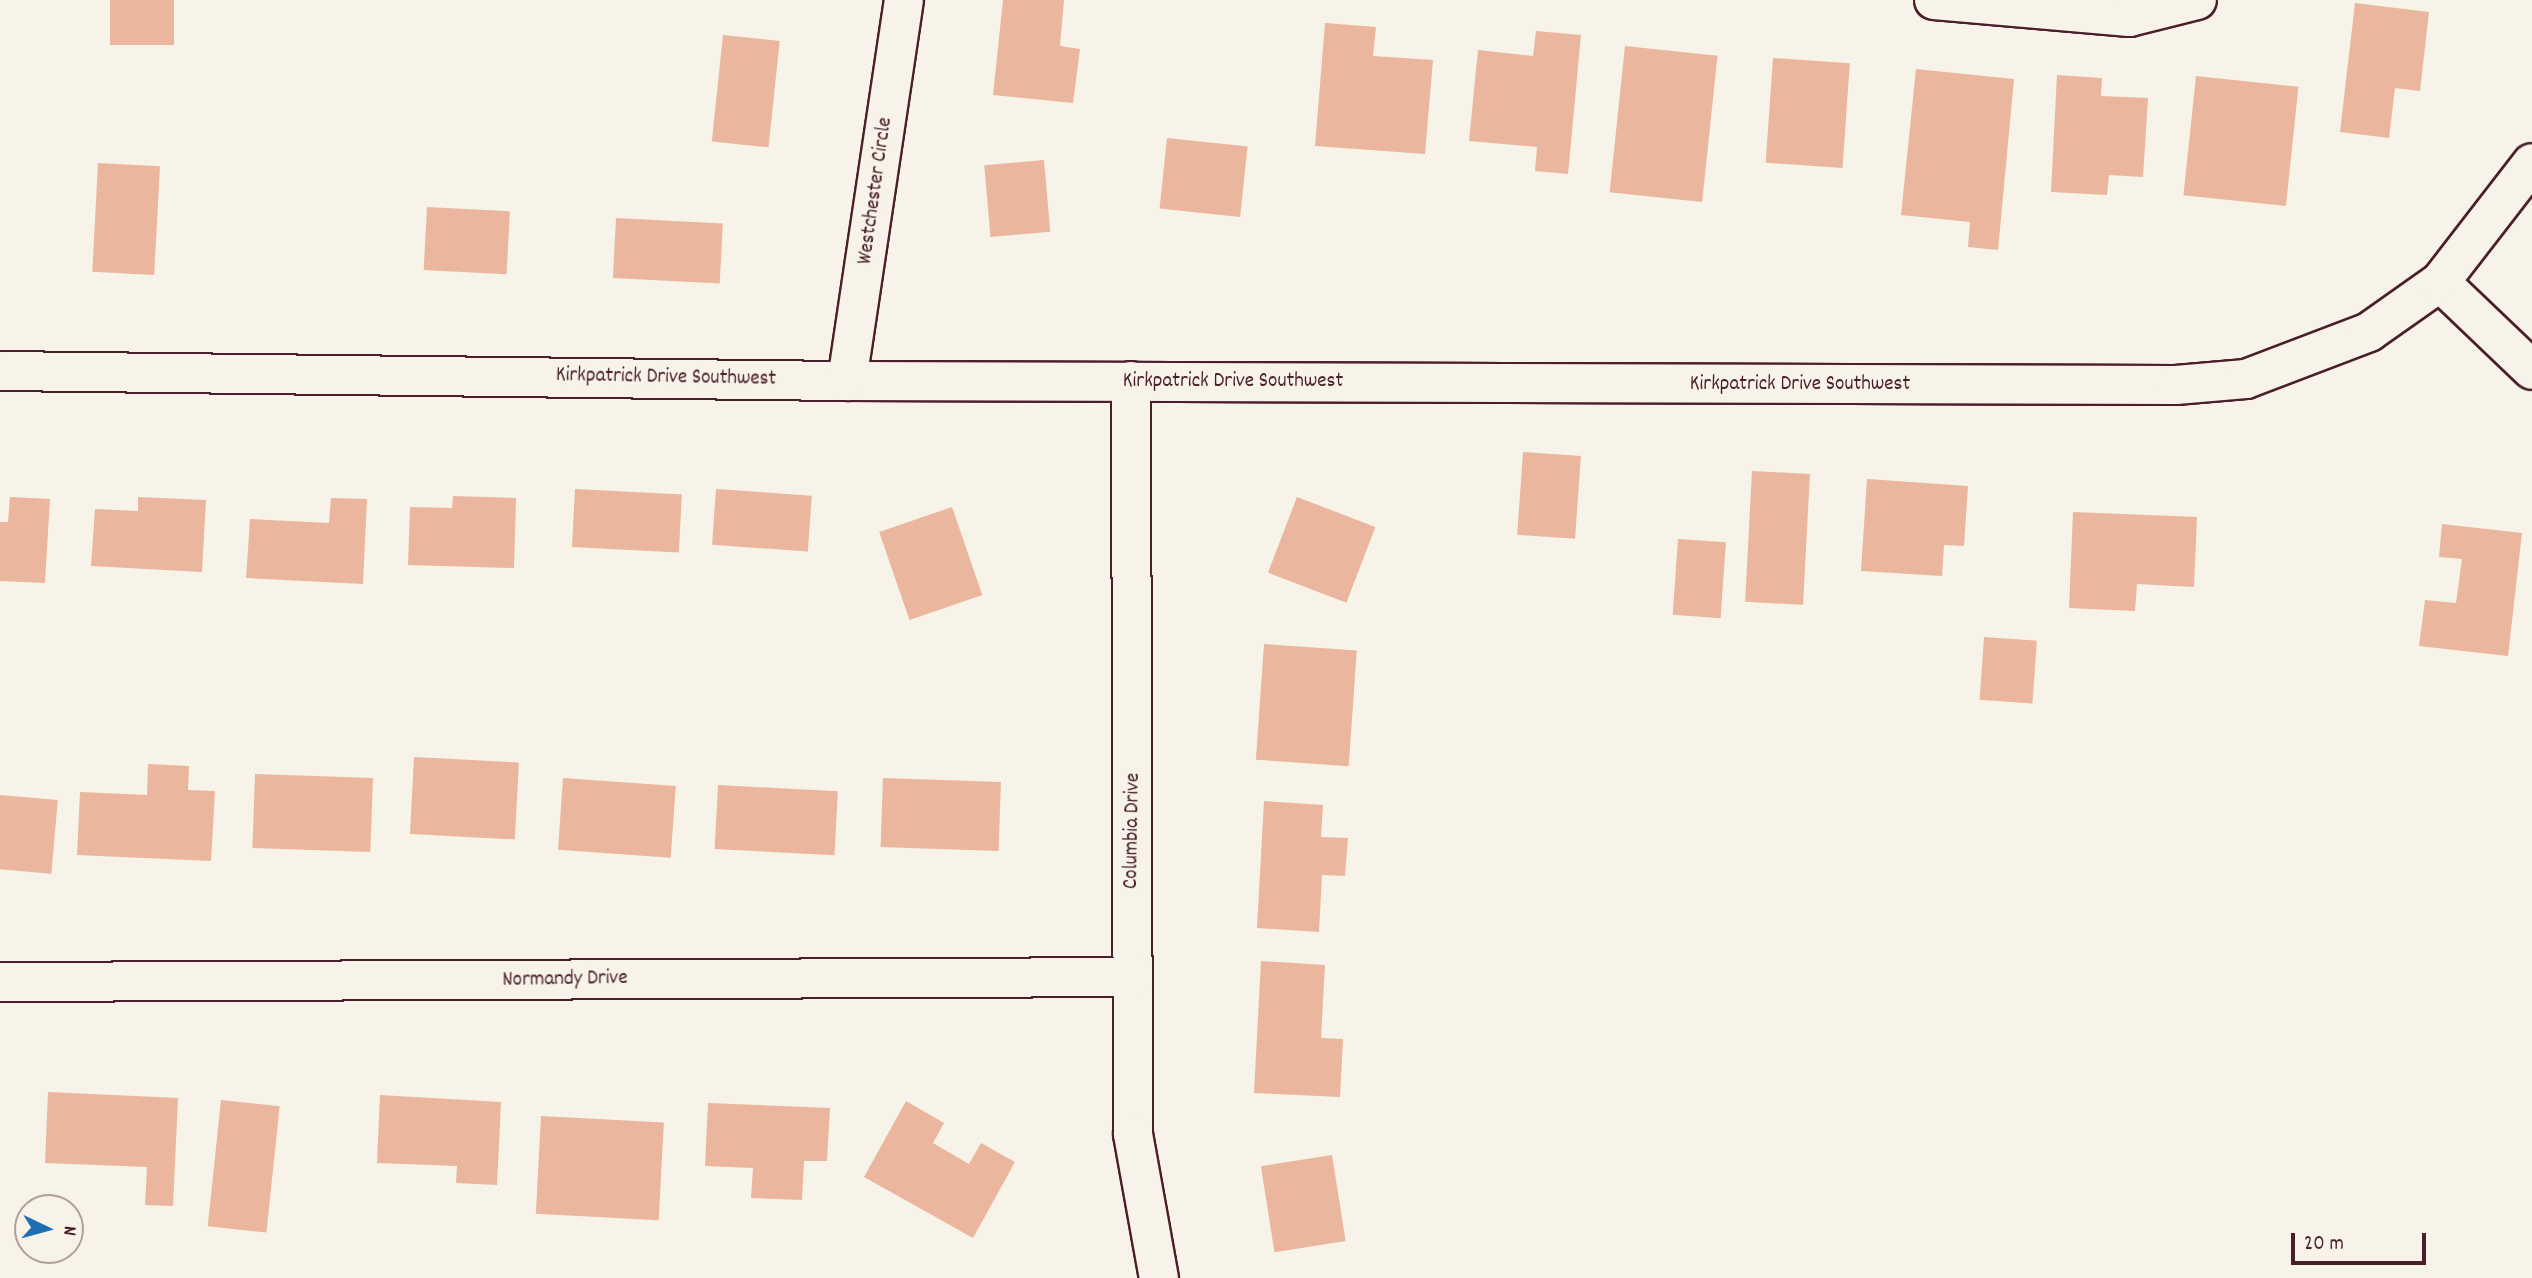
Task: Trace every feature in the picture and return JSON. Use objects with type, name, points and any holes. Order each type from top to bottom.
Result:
[{"type":"street","name":"Westchester Circle","points":[[847,382],[904,0]]},
{"type":"street","points":[[1934,0],[2129,17],[2197,0]]},
{"type":"street","name":"Kirkpatrick Drive Southwest","points":[[0,371],[847,382],[2176,385],[2246,379],[2303,362],[2369,332],[2440,282],[2532,163]]},
{"type":"street","points":[[2440,282],[2532,370]]},
{"type":"street","name":"Columbia Drive","points":[[1131,381],[1130,977],[1133,1134],[1159,1278]]},
{"type":"street","name":"Normandy Drive","points":[[0,982],[1130,977]]},
{"type":"building","points":[[110,0],[174,0],[174,45],[110,45]]},
{"type":"building","points":[[1003,0],[1064,0],[1060,46],[1080,49],[1073,103],[993,95]]},
{"type":"building","points":[[2355,3],[2429,12],[2420,91],[2395,88],[2389,138],[2340,132]]},
{"type":"building","points":[[1325,23],[1376,27],[1373,56],[1433,60],[1425,154],[1315,146]]},
{"type":"building","points":[[1536,31],[1581,35],[1568,174],[1535,171],[1537,147],[1469,141],[1478,50],[1533,56]]},
{"type":"building","points":[[723,35],[780,41],[769,147],[712,141]]},
{"type":"building","points":[[1625,46],[1717,56],[1702,202],[1610,192]]},
{"type":"building","points":[[1773,58],[1850,63],[1842,168],[1766,163]]},
{"type":"building","points":[[1916,69],[2014,79],[1998,250],[1968,247],[1970,222],[1901,215]]},
{"type":"building","points":[[2057,75],[2102,78],[2101,96],[2148,98],[2143,177],[2109,175],[2107,195],[2051,192]]},
{"type":"building","points":[[2196,76],[2298,87],[2286,206],[2183,195]]},
{"type":"building","points":[[1167,138],[1248,146],[1240,217],[1160,209]]},
{"type":"building","points":[[1044,160],[1050,232],[991,237],[984,165]]},
{"type":"building","points":[[98,163],[160,166],[154,275],[92,272]]},
{"type":"building","points":[[427,207],[510,211],[507,274],[424,270]]},
{"type":"building","points":[[616,218],[723,224],[720,284],[613,278]]},
{"type":"building","points":[[1523,452],[1581,456],[1575,539],[1517,535]]},
{"type":"building","points":[[1752,471],[1810,474],[1803,605],[1745,602]]},
{"type":"building","points":[[1867,479],[1968,486],[1964,546],[1944,545],[1942,576],[1861,571]]},
{"type":"building","points":[[575,489],[682,495],[679,553],[572,547]]},
{"type":"building","points":[[716,489],[812,496],[808,552],[712,545]]},
{"type":"building","points":[[453,496],[516,498],[514,568],[408,565],[410,507],[452,508]]},
{"type":"building","points":[[10,497],[50,499],[45,583],[0,581],[0,522],[8,522]]},
{"type":"building","points":[[138,497],[206,500],[202,572],[91,566],[95,509],[138,511]]},
{"type":"building","points":[[1297,497],[1375,527],[1346,603],[1268,573]]},
{"type":"building","points":[[331,498],[367,499],[363,584],[246,578],[250,519],[329,523]]},
{"type":"building","points":[[952,507],[982,595],[909,620],[879,532]]},
{"type":"building","points":[[2073,512],[2197,517],[2194,587],[2137,584],[2135,611],[2069,608]]},
{"type":"building","points":[[2442,524],[2522,533],[2508,656],[2419,646],[2425,600],[2456,603],[2462,559],[2439,557]]},
{"type":"building","points":[[1678,539],[1726,542],[1721,618],[1673,615]]},
{"type":"building","points":[[1984,637],[2037,641],[2032,704],[1980,700]]},
{"type":"building","points":[[1264,644],[1357,650],[1349,766],[1256,760]]},
{"type":"building","points":[[414,757],[519,762],[515,839],[410,834]]},
{"type":"building","points":[[148,764],[189,766],[188,790],[215,791],[211,861],[77,855],[80,792],[147,795]]},
{"type":"building","points":[[255,774],[373,778],[370,852],[252,848]]},
{"type":"building","points":[[563,778],[676,786],[671,858],[558,850]]},
{"type":"building","points":[[883,778],[1001,782],[999,851],[881,847]]},
{"type":"building","points":[[718,785],[838,791],[834,855],[715,849]]},
{"type":"building","points":[[0,795],[58,800],[51,874],[0,869]]},
{"type":"building","points":[[1264,801],[1323,805],[1321,837],[1348,838],[1345,876],[1322,875],[1319,932],[1257,928]]},
{"type":"building","points":[[1261,961],[1325,965],[1321,1038],[1343,1039],[1340,1097],[1254,1093]]},
{"type":"building","points":[[48,1092],[178,1098],[173,1206],[145,1205],[147,1167],[45,1163]]},
{"type":"building","points":[[380,1095],[501,1102],[497,1185],[456,1183],[457,1166],[377,1163]]},
{"type":"building","points":[[221,1100],[280,1106],[266,1232],[208,1226]]},
{"type":"building","points":[[906,1101],[944,1123],[933,1143],[969,1164],[981,1143],[1015,1162],[973,1238],[864,1177]]},
{"type":"building","points":[[708,1103],[830,1108],[827,1161],[804,1161],[802,1200],[751,1198],[753,1168],[705,1166]]},
{"type":"building","points":[[541,1116],[664,1122],[659,1220],[536,1214]]},
{"type":"building","points":[[1332,1155],[1346,1241],[1274,1252],[1261,1166]]}]
